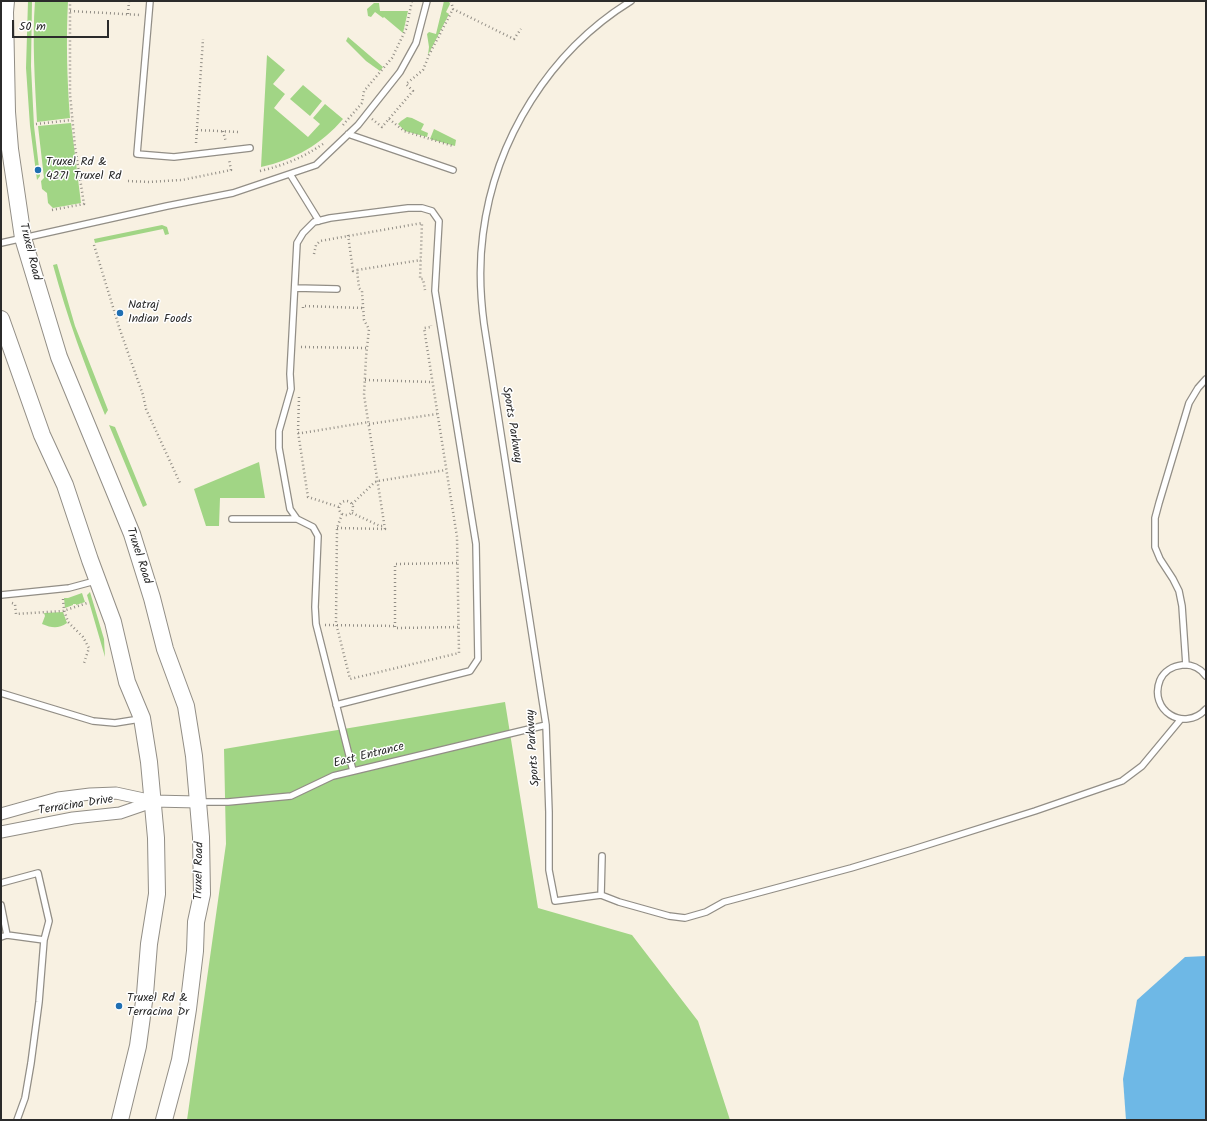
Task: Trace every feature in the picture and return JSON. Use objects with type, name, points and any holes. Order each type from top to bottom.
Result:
[{"type":"main road","name":"Truxel Road","points":[[6,1],[7,112],[10,149],[23,238],[59,357],[132,534],[166,649],[186,706],[194,756],[201,837],[202,894],[196,922],[195,951],[180,1060],[164,1120]]},
{"type":"main road","points":[[1,319],[42,435],[65,485],[113,622],[127,682],[142,718],[150,762],[157,859],[157,894],[149,944],[145,994],[138,1046],[120,1120]]},
{"type":"street","name":"Terracina Drive","points":[[1,814],[58,798],[90,794],[116,793],[153,801],[198,802]]},
{"type":"street","name":"Terracina Drive","points":[[1,832],[73,818],[120,813],[153,801]]},
{"type":"lane","points":[[150,1],[137,154],[174,157],[250,148]]},
{"type":"lane","points":[[1,243],[233,193],[316,165],[358,125],[400,72],[416,43],[427,1]]},
{"type":"lane","name":"Sports Parkway","points":[[601,895],[555,902],[549,870],[546,725],[482,310],[480,268],[486,212],[491,192],[502,157],[521,116],[553,69],[576,44],[607,17],[631,1]]},
{"type":"lane","points":[[348,134],[453,170]]},
{"type":"lane","points":[[290,174],[319,221]]},
{"type":"lane","points":[[336,705],[470,671],[478,659],[476,544],[435,291],[439,221],[432,212],[422,208],[408,208],[330,218],[314,222],[297,243],[290,374],[291,389],[279,431],[279,448],[290,509],[297,518],[313,527],[318,536],[315,607],[316,624],[336,705],[353,771]]},
{"type":"lane","points":[[295,288],[337,289]]},
{"type":"lane","points":[[1186,665],[1182,606],[1179,591],[1160,559],[1155,547],[1155,518],[1189,402],[1206,379]]},
{"type":"lane","points":[[232,520],[297,518]]},
{"type":"lane","points":[[1,596],[69,588],[98,580]]},
{"type":"lane","points":[[1206,676],[1196,667],[1186,665],[1176,666],[1167,670],[1162,677],[1158,686],[1157,695],[1166,712],[1171,716],[1181,719],[1196,717],[1206,709]]},
{"type":"lane","points":[[1,693],[93,721],[115,723],[142,718]]},
{"type":"lane","points":[[602,856],[601,895],[619,902],[669,916],[685,918],[706,912],[724,902],[911,850],[1035,811],[1122,781],[1142,766],[1181,719]]},
{"type":"lane","name":"East Entrance","points":[[198,802],[228,802],[291,796],[333,776],[546,725]]},
{"type":"lane","points":[[1,883],[38,873],[49,921],[44,940],[39,1002],[31,1063],[25,1098],[17,1120]]},
{"type":"lane","points":[[1,905],[7,935]]},
{"type":"lane","points":[[1,937],[7,935],[44,940]]},
{"type":"path","points":[[52,210],[84,204],[75,148],[70,94],[70,1]]},
{"type":"path","points":[[128,14],[129,1]]},
{"type":"path","points":[[340,128],[362,103],[364,91],[392,58],[406,29],[412,1]]},
{"type":"path","points":[[358,108],[382,128],[413,91],[406,84],[424,70],[429,55],[453,9],[451,1]]},
{"type":"path","points":[[453,9],[514,39],[521,29]]},
{"type":"path","points":[[70,11],[149,16]]},
{"type":"path","points":[[196,143],[202,39]]},
{"type":"path","points":[[389,119],[404,131],[453,146]]},
{"type":"path","points":[[36,124],[72,120]]},
{"type":"path","points":[[197,130],[239,132]]},
{"type":"path","points":[[128,181],[149,182],[182,180],[231,170],[223,131]]},
{"type":"path","points":[[260,171],[301,158],[325,143]]},
{"type":"path","points":[[314,254],[316,245],[320,241],[422,223],[420,279],[423,279],[425,292]]},
{"type":"path","points":[[348,235],[353,271],[421,260]]},
{"type":"path","points":[[94,245],[120,330],[143,395],[146,409],[180,482]]},
{"type":"path","points":[[357,270],[359,288],[362,291],[364,320],[369,329],[364,395],[385,526]]},
{"type":"path","points":[[303,313],[303,306],[363,308]]},
{"type":"path","points":[[339,507],[342,514],[337,528],[336,625],[350,679],[459,653],[457,537],[424,328],[431,327],[430,320]]},
{"type":"path","points":[[301,354],[302,346],[367,348]]},
{"type":"path","points":[[365,380],[433,382]]},
{"type":"path","points":[[300,390],[298,433],[308,497],[339,507]]},
{"type":"path","points":[[298,433],[302,434],[438,414]]},
{"type":"path","points":[[352,504],[378,480],[446,470]]},
{"type":"path","points":[[339,507],[344,502],[349,502],[352,504]]},
{"type":"path","points":[[352,504],[352,513]]},
{"type":"path","points":[[342,514],[347,515],[352,513],[380,526],[385,526]]},
{"type":"path","points":[[337,528],[385,529],[385,526]]},
{"type":"path","points":[[395,626],[395,564],[457,563]]},
{"type":"path","points":[[63,599],[64,610],[68,622],[83,637],[89,648],[84,663]]},
{"type":"path","points":[[6,603],[14,603],[16,614],[64,610],[87,603]]},
{"type":"path","points":[[326,625],[395,626],[395,628],[458,627]]},
{"type":"green space","points":[[28,1],[32,1],[31,66],[34,126],[40,176],[37,180],[30,126],[26,68]]},
{"type":"green space","points":[[35,1],[68,1],[67,60],[70,118],[37,122],[34,46]]},
{"type":"green space","points":[[444,1],[449,1],[450,4],[446,12],[449,14],[428,55],[429,47],[427,34],[429,32],[436,34]]},
{"type":"green space","points":[[374,3],[379,3],[380,11],[408,11],[403,33],[384,17],[383,18],[375,12],[371,17],[368,16],[367,9]]},
{"type":"green space","points":[[348,37],[383,67],[380,71],[366,61],[346,41]]},
{"type":"green space","points":[[267,55],[285,70],[273,84],[285,94],[274,108],[308,137],[320,124],[313,118],[325,104],[343,119],[326,136],[306,150],[285,160],[261,167]]},
{"type":"green space","points":[[303,85],[322,101],[310,116],[290,99]]},
{"type":"green space","points":[[407,117],[424,124],[421,130],[428,133],[427,137],[405,131],[398,124]]},
{"type":"green space","points":[[71,123],[81,203],[53,208],[48,203],[47,193],[42,189],[41,181],[44,178],[38,126]]},
{"type":"green space","points":[[434,129],[456,140],[455,146],[430,139]]},
{"type":"green space","points":[[162,225],[167,227],[169,234],[165,235],[163,229],[95,243],[94,239]]},
{"type":"green space","points":[[57,264],[75,326],[108,410],[105,415],[83,360],[70,322],[53,265]]},
{"type":"green space","points":[[109,425],[115,427],[147,505],[143,507]]},
{"type":"green space","points":[[259,462],[265,498],[220,498],[219,526],[206,526],[194,489]]},
{"type":"green space","points":[[90,592],[104,639],[105,657],[87,595]]},
{"type":"green space","points":[[82,593],[85,602],[76,605],[73,604],[65,608],[64,598]]},
{"type":"green space","points":[[63,612],[67,623],[64,625],[55,627],[42,624],[45,616],[44,613]]},
{"type":"green space","points":[[505,702],[538,908],[632,935],[698,1021],[730,1120],[187,1120],[226,844],[224,749]]},
{"type":"water","points":[[1206,956],[1206,1120],[1126,1120],[1123,1079],[1137,1000],[1185,957]]},
{"type":"place","name":"Truxel Rd & 4271 Truxel Rd","points":[[38,170]]},
{"type":"place","name":"Natraj Indian Foods","points":[[120,313]]},
{"type":"place","name":"Truxel Rd & Terracina Dr","points":[[119,1006]]}]
